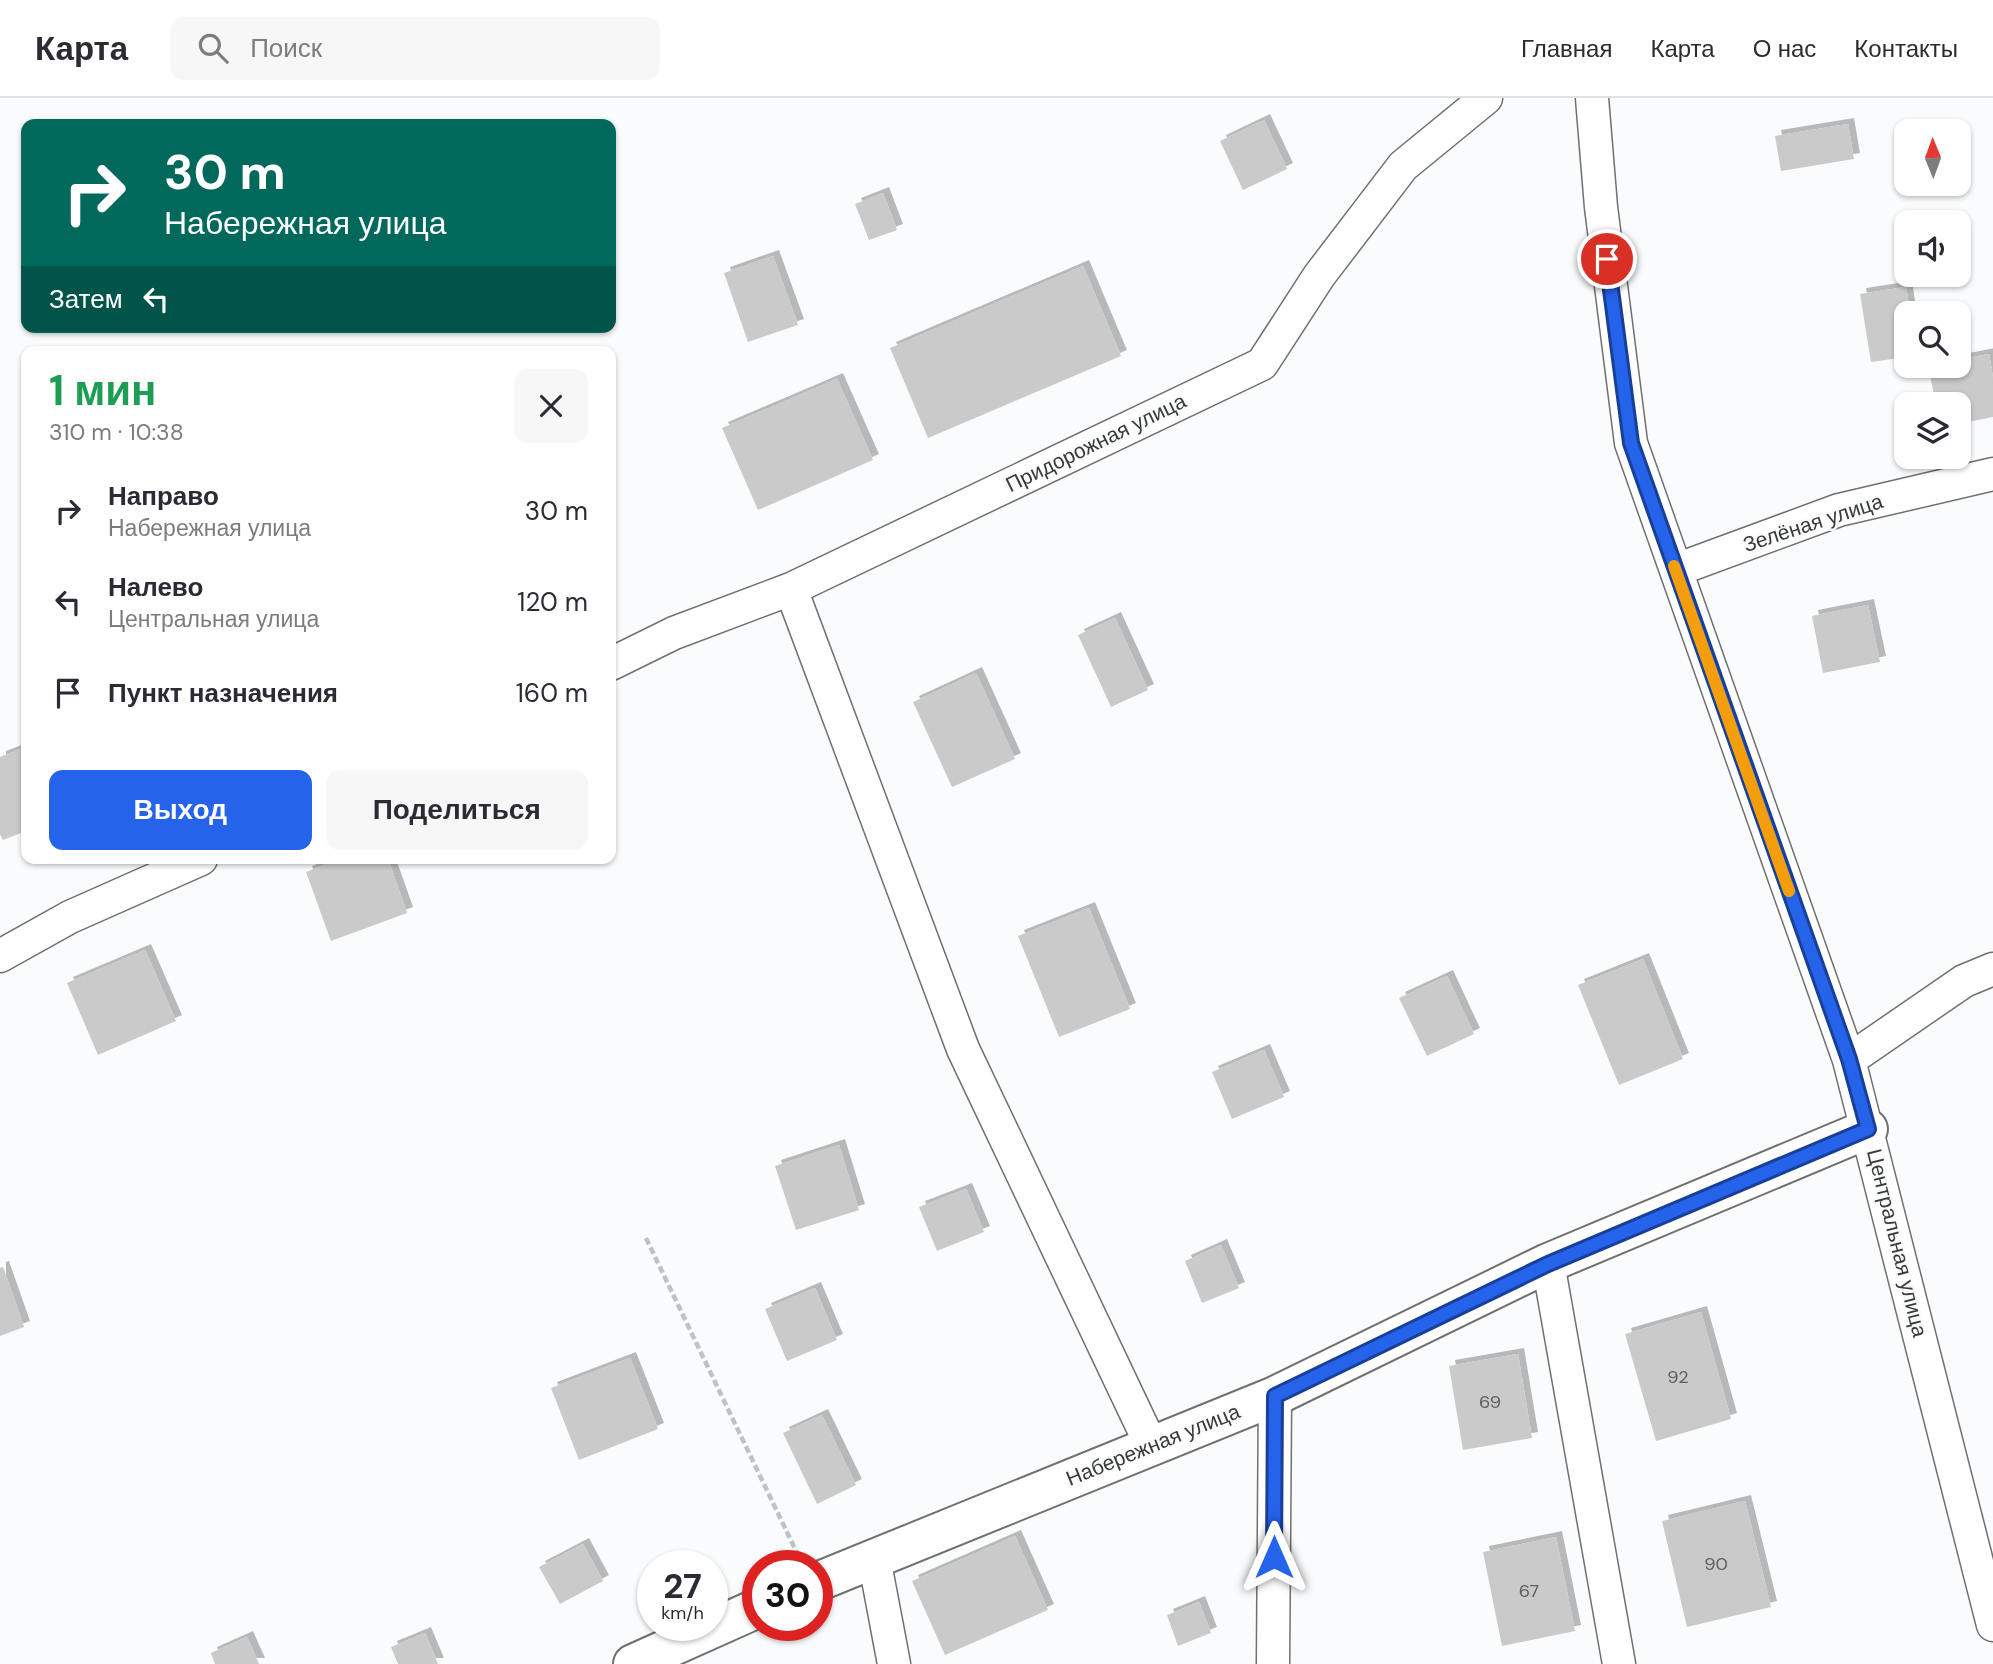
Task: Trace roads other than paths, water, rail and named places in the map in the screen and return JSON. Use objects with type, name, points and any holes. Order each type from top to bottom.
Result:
[{"type":"street","name":"Придорожная улица","points":[[616,662],[674,633],[791,589],[1262,364],[1319,276],[1404,166],[1486,98]]},
{"type":"street","name":"Центральная улица","points":[[1592,98],[1601,207],[1631,443],[1849,1059],[1993,1625]]},
{"type":"street","name":"Зелёная улица","points":[[1676,570],[1839,510],[1993,474]]},
{"type":"street","points":[[791,589],[963,1049],[1151,1445]]},
{"type":"street","points":[[0,956],[70,917],[190,864]]},
{"type":"street","points":[[1849,1059],[1964,981],[1993,969]]},
{"type":"street","name":"Набережная улица","points":[[833,1564],[874,1558],[1275,1396],[1548,1264],[1868,1129]]},
{"type":"street","points":[[1548,1264],[1619,1664]]},
{"type":"street","points":[[1273,1664],[1275,1396]]},
{"type":"street","points":[[874,1558],[894,1664]]},
{"type":"street","points":[[633,1664],[742,1615]]}]
